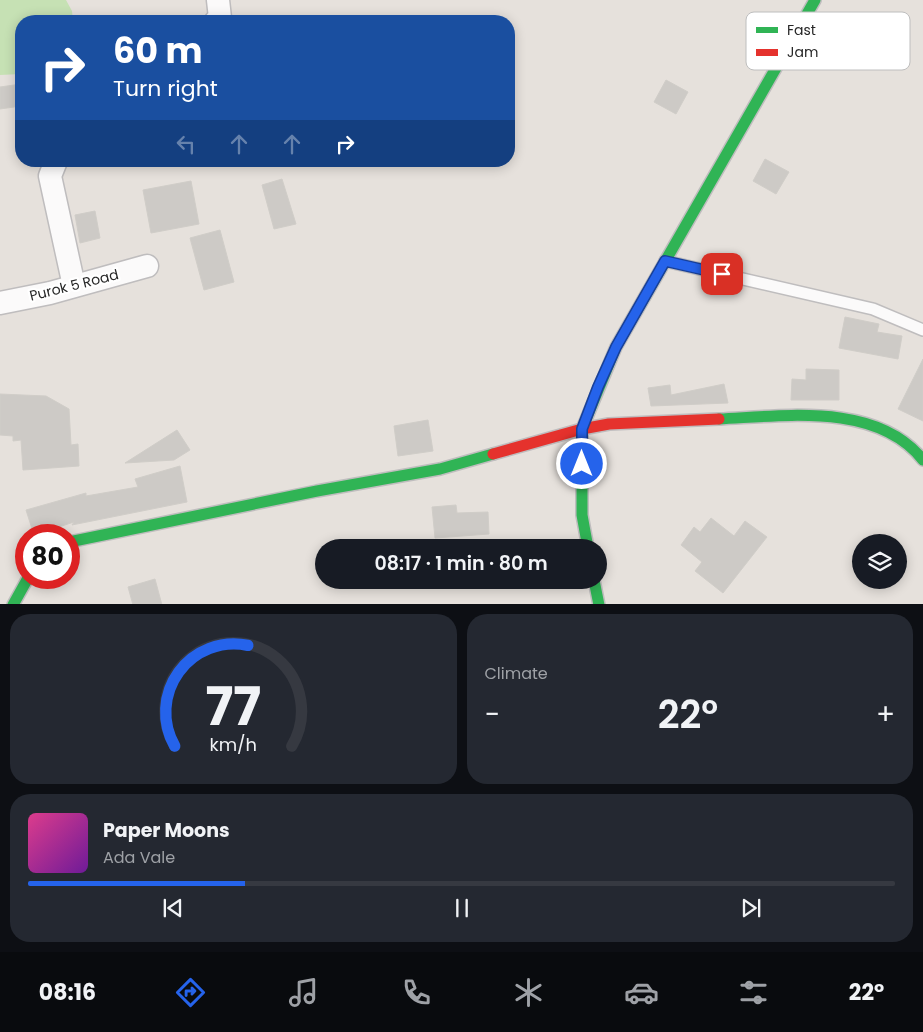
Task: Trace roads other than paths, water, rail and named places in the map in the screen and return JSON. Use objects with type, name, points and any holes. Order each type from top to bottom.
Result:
[{"type":"main road","points":[[808,12],[815,0]]},
{"type":"main road","points":[[586,539],[582,515],[582,429],[616,347],[775,70]]},
{"type":"main road","points":[[80,540],[317,491],[440,469],[582,429],[610,424],[801,416],[861,420],[912,446],[923,460]]},
{"type":"main road","points":[[13,604],[22,589]]},
{"type":"main road","points":[[596,589],[599,604]]},
{"type":"street","points":[[218,0],[220,15]]},
{"type":"street","points":[[54,167],[50,176],[74,286]]},
{"type":"street","name":"Purok 5 Road","points":[[0,302],[74,286],[148,266]]},
{"type":"lane","points":[[665,261],[873,309],[923,330]]}]
